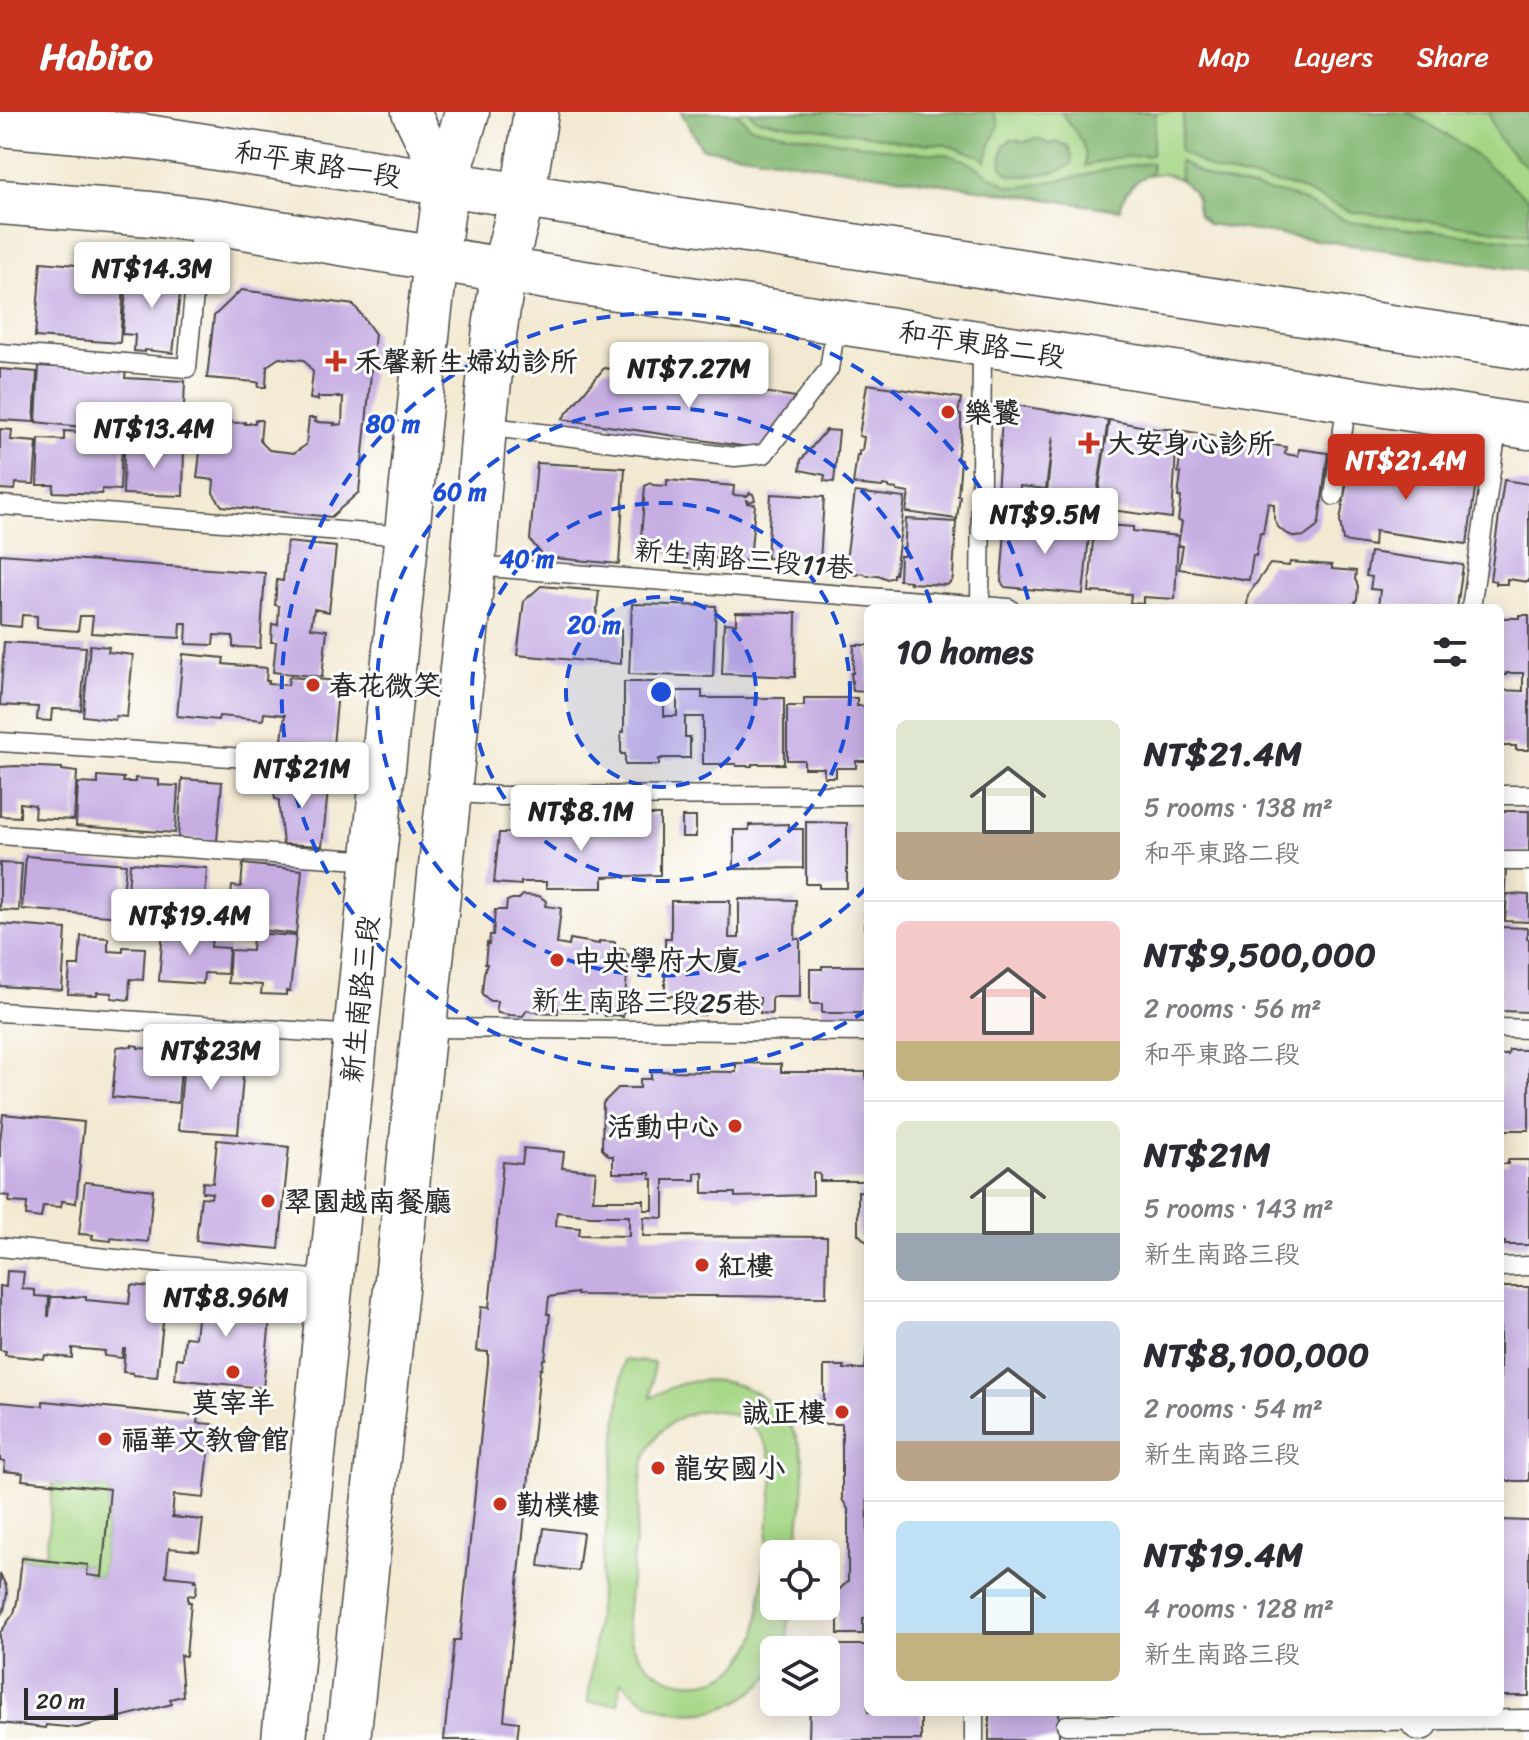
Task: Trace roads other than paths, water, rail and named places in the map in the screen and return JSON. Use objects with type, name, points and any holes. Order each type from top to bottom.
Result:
[{"type":"main road","name":"新生南路三段","points":[[284,1740],[436,259],[446,184],[467,112]]},
{"type":"main road","points":[[348,1740],[473,566],[484,426],[504,269],[523,195],[536,112]]},
{"type":"main road","name":"和平東路一段","points":[[0,124],[148,130],[446,184]]},
{"type":"main road","points":[[446,184],[1529,348]]},
{"type":"main road","points":[[0,202],[201,220],[436,259]]},
{"type":"main road","name":"和平東路二段","points":[[436,259],[1514,425]]},
{"type":"street","points":[[411,112],[446,184]]},
{"type":"lane","points":[[0,353],[187,368],[201,220]]},
{"type":"lane","points":[[484,426],[735,457],[764,454],[829,369],[837,321]]},
{"type":"lane","points":[[980,604],[982,344]]},
{"type":"lane","points":[[1334,496],[1347,399]]},
{"type":"lane","points":[[1472,604],[1514,425]]},
{"type":"lane","points":[[0,505],[407,536]]},
{"type":"lane","name":"新生南路三段11巷","points":[[473,566],[943,604]]},
{"type":"lane","points":[[0,742],[384,767]]},
{"type":"lane","points":[[449,792],[500,796],[864,795]]},
{"type":"lane","points":[[1504,795],[1529,795]]},
{"type":"lane","points":[[0,835],[374,861]]},
{"type":"lane","points":[[1504,861],[1529,861]]},
{"type":"lane","points":[[0,1012],[356,1035]]},
{"type":"lane","name":"新生南路三段25巷","points":[[424,1028],[864,1032]]},
{"type":"lane","points":[[1504,1028],[1529,1029]]},
{"type":"lane","points":[[0,1247],[331,1281]]},
{"type":"lane","points":[[1504,1267],[1529,1266]]},
{"type":"lane","points":[[974,1716],[974,1740]]},
{"type":"lane","points":[[1066,1725],[1128,1718],[1420,1716],[1529,1719]]},
{"type":"place","name":"禾馨新生婦幼診所","points":[[336,361]]},
{"type":"place","name":"樂饕","points":[[948,412]]},
{"type":"place","name":"大安身心診所","points":[[1089,443]]},
{"type":"place","name":"春花微笑","points":[[313,685]]},
{"type":"place","name":"中央學府大廈","points":[[557,960]]},
{"type":"place","name":"活動中心","points":[[735,1126]]},
{"type":"place","name":"翠園越南餐廳","points":[[268,1201]]},
{"type":"place","name":"紅樓","points":[[702,1265]]},
{"type":"place","name":"莫宰羊","points":[[233,1372]]},
{"type":"place","name":"誠正樓","points":[[842,1412]]},
{"type":"place","name":"福華文教會館","points":[[105,1439]]},
{"type":"place","name":"龍安國小","points":[[658,1468]]},
{"type":"place","name":"勤樸樓","points":[[500,1504]]}]
